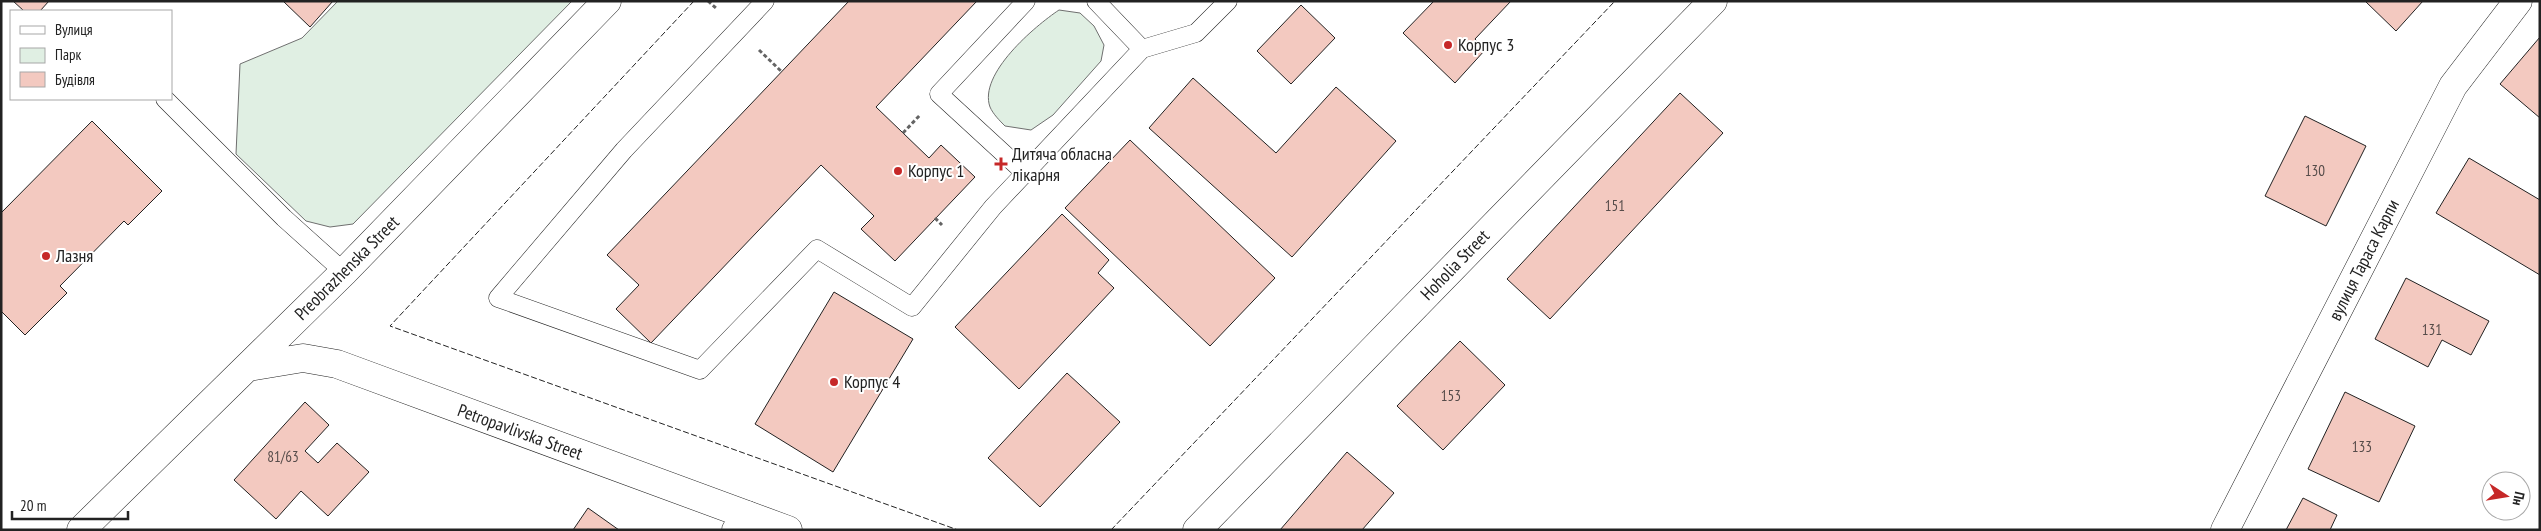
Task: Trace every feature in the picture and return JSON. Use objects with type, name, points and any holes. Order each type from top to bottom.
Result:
[{"type":"main road","name":"Preobrazhenska Street","points":[[81,530],[344,272],[607,1]]},
{"type":"main road","name":"Hoholia Street","points":[[1197,530],[1713,1]]},
{"type":"main road","name":"вулиця Тараса Карпи","points":[[2225,530],[2453,86],[2518,1]]},
{"type":"main road","name":"Petropavlivska Street","points":[[248,368],[303,358],[337,364],[742,522],[788,530]]},
{"type":"lane","points":[[766,1],[624,150],[498,298],[700,370],[818,249],[912,307],[993,207],[1142,49],[1196,33],[1228,1]]},
{"type":"lane","points":[[1026,1],[939,94],[1026,174]]},
{"type":"lane","points":[[1096,1],[1142,49]]},
{"type":"lane","points":[[166,100],[284,218],[344,272]]},
{"type":"path","points":[[765,56],[782,72]]},
{"type":"green space","points":[[338,1],[572,1],[353,224],[330,227],[306,221],[236,154],[240,64],[302,38]]},
{"type":"green space","points":[[1059,10],[1080,13],[1094,26],[1104,45],[1101,61],[1053,115],[1031,130],[1005,126],[990,107],[989,94],[992,80],[1000,66],[1023,39]]},
{"type":"building","points":[[13,1],[49,1],[41,10],[23,10]]},
{"type":"building","points":[[283,1],[333,1],[310,27]]},
{"type":"building","name":"Корпус 1","points":[[849,1],[977,1],[876,107],[929,158],[941,145],[975,177],[895,261],[861,229],[874,216],[821,165],[651,343],[616,309],[639,285],[607,255]]},
{"type":"building","name":"Корпус 3","points":[[1434,1],[1511,1],[1475,39],[1485,50],[1455,83],[1403,33]]},
{"type":"building","points":[[2365,1],[2423,1],[2396,31]]},
{"type":"building","points":[[1301,5],[1335,38],[1291,84],[1257,51]]},
{"type":"building","points":[[2540,37],[2540,118],[2500,84]]},
{"type":"building","points":[[1193,78],[1276,153],[1336,87],[1396,141],[1292,257],[1149,128]]},
{"type":"building","points":[[1680,93],[1723,133],[1550,319],[1507,279]]},
{"type":"building","points":[[2305,116],[2366,146],[2326,226],[2265,196]]},
{"type":"building","name":"Лазня","points":[[92,121],[162,191],[128,225],[124,221],[60,286],[67,293],[25,335],[1,311],[1,213]]},
{"type":"building","points":[[1130,140],[1275,278],[1210,346],[1065,208]]},
{"type":"building","points":[[2469,158],[2540,200],[2540,275],[2436,213]]},
{"type":"building","points":[[1062,214],[1109,260],[1098,273],[1114,288],[1019,389],[955,327]]},
{"type":"building","points":[[2406,278],[2489,321],[2471,355],[2442,340],[2428,367],[2375,339]]},
{"type":"building","name":"Корпус 4","points":[[834,292],[913,339],[833,472],[755,424]]},
{"type":"building","points":[[1460,341],[1505,385],[1443,450],[1397,406]]},
{"type":"building","points":[[1067,373],[1120,422],[1040,507],[988,458]]},
{"type":"building","points":[[2345,392],[2415,426],[2379,502],[2308,469]]},
{"type":"building","points":[[305,402],[329,425],[305,451],[318,463],[337,443],[369,472],[328,516],[301,491],[276,519],[234,480]]},
{"type":"building","points":[[1347,452],[1394,493],[1362,530],[1280,530]]},
{"type":"building","points":[[2303,498],[2337,515],[2330,530],[2286,530]]},
{"type":"building","points":[[588,508],[619,530],[573,530]]},
{"type":"fence","points":[[694,1],[390,326],[958,530]]},
{"type":"fence","points":[[1111,530],[1615,1]]},
{"type":"place","name":"Корпус 3","points":[[1448,45]]},
{"type":"place","name":"Дитяча обласна лікарня","points":[[1001,164]]},
{"type":"place","name":"Корпус 1","points":[[898,171]]},
{"type":"place","name":"Лазня","points":[[46,256]]},
{"type":"place","name":"Корпус 4","points":[[834,382]]}]
